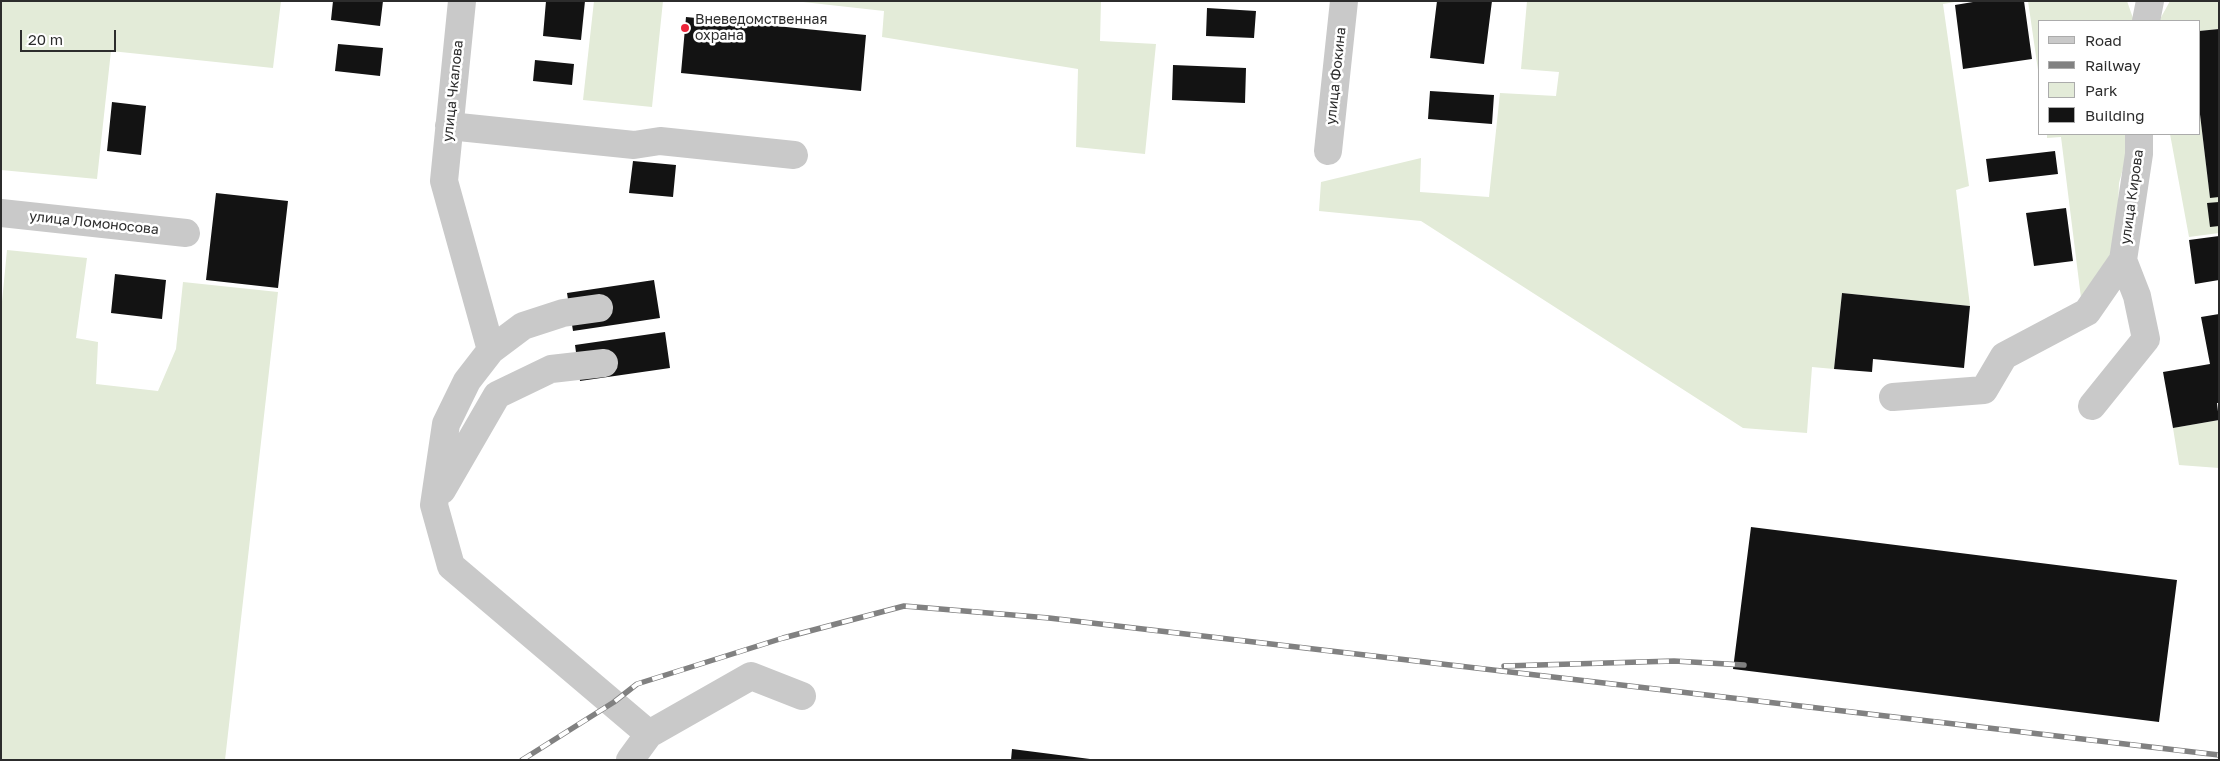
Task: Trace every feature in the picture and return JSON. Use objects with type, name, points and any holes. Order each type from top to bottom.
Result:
[{"type":"street","name":"улица Чкалова","points":[[462,1],[444,181],[491,350]]},
{"type":"street","name":"улица Фокина","points":[[1328,151],[1344,1]]},
{"type":"street","points":[[2146,20],[2150,1]]},
{"type":"street","points":[[449,126],[634,145],[660,141],[794,155]]},
{"type":"street","name":"улица Кирова","points":[[2123,260],[2139,154],[2139,135]]},
{"type":"street","name":"улица Ломоносова","points":[[1,213],[186,233]]},
{"type":"street","points":[[1892,397],[1984,390],[2004,356],[2087,312],[2123,260]]},
{"type":"street","points":[[2092,406],[2146,339],[2137,296],[2123,260]]},
{"type":"street","points":[[599,308],[563,313],[523,326],[491,350],[467,381],[446,424],[434,505],[451,566],[650,734]]},
{"type":"street","points":[[434,505],[496,395],[551,369],[604,363]]},
{"type":"street","points":[[630,760],[650,734],[751,676],[802,696]]},
{"type":"green space","points":[[1,1],[281,1],[273,68],[111,51],[97,179],[1,170]]},
{"type":"green space","points":[[594,1],[663,1],[652,107],[583,100]]},
{"type":"green space","points":[[794,1],[1101,1],[1100,41],[1156,44],[1145,154],[1076,147],[1078,69],[882,37],[884,11]]},
{"type":"green space","points":[[1527,1],[1961,1],[1943,4],[1969,186],[1956,190],[1970,306],[1842,293],[1834,369],[1812,367],[1807,433],[1743,428],[1421,221],[1319,211],[1321,182],[1421,158],[1420,192],[1489,197],[1500,93],[1556,96],[1559,72],[1521,69]]},
{"type":"green space","points":[[2028,1],[2127,1],[2134,20],[2038,20],[2038,70]]},
{"type":"green space","points":[[2170,1],[2219,1],[2219,29],[2200,31],[2200,20],[2160,20]]},
{"type":"green space","points":[[2200,114],[2210,197],[2219,197],[2219,233],[2189,237],[2170,135],[2200,135]]},
{"type":"green space","points":[[2047,135],[2127,135],[2129,147],[2119,183],[2116,256],[2082,306],[2061,137],[2047,138]]},
{"type":"green space","points":[[7,250],[87,258],[76,338],[98,342],[96,384],[158,391],[176,349],[183,282],[278,292],[225,760],[1,760],[1,312]]},
{"type":"green space","points":[[2219,420],[2219,468],[2179,465],[2173,428]]},
{"type":"building","points":[[333,1],[383,1],[380,26],[331,20]]},
{"type":"building","points":[[546,1],[585,1],[581,40],[543,36]]},
{"type":"building","points":[[1437,1],[1492,1],[1484,64],[1430,58]]},
{"type":"building","points":[[1979,1],[2024,1],[2032,59],[1963,69],[1955,5]]},
{"type":"building","points":[[1207,8],[1256,11],[1254,38],[1206,36]]},
{"type":"building","points":[[686,17],[866,35],[861,91],[681,73]]},
{"type":"building","points":[[2219,29],[2219,197],[2210,198],[2200,114],[2200,31]]},
{"type":"building","points":[[338,44],[383,48],[380,76],[335,71]]},
{"type":"building","points":[[535,60],[574,64],[572,85],[533,81]]},
{"type":"building","points":[[1173,65],[1246,68],[1245,103],[1172,100]]},
{"type":"building","points":[[1430,91],[1494,95],[1492,124],[1428,119]]},
{"type":"building","points":[[112,102],[146,106],[141,155],[107,151]]},
{"type":"building","points":[[2055,151],[2058,174],[1989,182],[1986,159]]},
{"type":"building","points":[[633,161],[676,165],[673,197],[629,193]]},
{"type":"building","points":[[216,193],[288,201],[278,288],[206,280]]},
{"type":"building","points":[[2219,202],[2219,226],[2210,227],[2207,203]]},
{"type":"building","points":[[2066,208],[2073,261],[2034,266],[2026,213]]},
{"type":"building","points":[[2219,236],[2219,280],[2195,284],[2189,240]]},
{"type":"building","points":[[115,274],[166,280],[162,319],[111,313]]},
{"type":"building","points":[[654,280],[660,318],[573,331],[567,293]]},
{"type":"building","points":[[1842,293],[1970,306],[1964,368],[1873,359],[1872,372],[1834,369]]},
{"type":"building","points":[[2219,314],[2219,403],[2217,403],[2219,420],[2173,428],[2163,372],[2210,364],[2201,317]]},
{"type":"building","points":[[665,332],[670,368],[580,381],[575,345]]},
{"type":"building","points":[[1751,527],[2177,580],[2159,722],[1733,669]]},
{"type":"building","points":[[1012,749],[1090,759],[1090,760],[1011,760]]},
{"type":"railway","points":[[522,760],[614,702],[637,684],[783,638],[904,606],[1049,618],[2219,755]]},
{"type":"railway","points":[[1504,666],[1674,661],[1744,665]]},
{"type":"place","name":"Вневедомственная охрана","points":[[685,28]]}]
